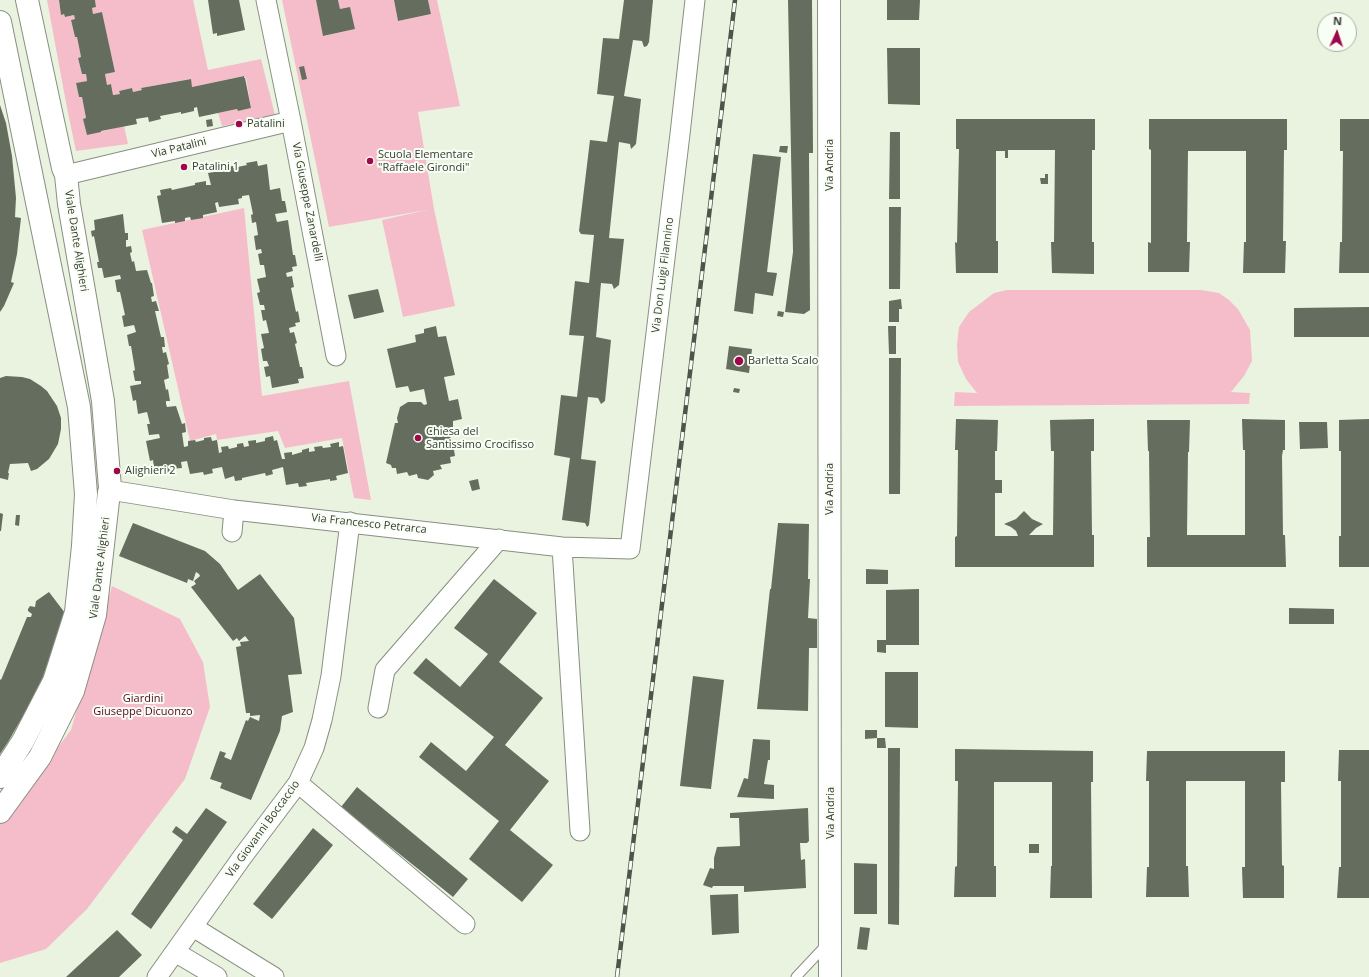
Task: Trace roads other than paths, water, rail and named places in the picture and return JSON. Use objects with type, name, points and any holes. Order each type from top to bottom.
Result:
[{"type":"street","name":"Viale Dante Alighieri","points":[[0,812],[40,757],[73,691],[95,615],[110,490],[103,401],[65,176],[27,0]]},
{"type":"street","name":"Via Giuseppe Zanardelli","points":[[266,0],[292,121],[336,356]]},
{"type":"street","name":"Via Don Luigi Filannino","points":[[630,549],[695,0]]},
{"type":"street","name":"Via Andria","points":[[829,0],[830,977]]},
{"type":"street","name":"Viale Dante Alighieri","points":[[0,22],[79,407],[85,490],[83,546],[76,612],[54,681],[23,740],[0,777]]},
{"type":"street","name":"Via Patalini","points":[[65,176],[292,121]]},
{"type":"street","points":[[33,183],[37,169],[46,164],[52,164],[65,176]]},
{"type":"street","points":[[85,490],[89,480],[96,476],[106,480],[110,490]]},
{"type":"street","name":"Via Francesco Petrarca","points":[[110,490],[234,510],[562,547],[630,549]]},
{"type":"street","points":[[232,532],[234,510]]},
{"type":"street","name":"Via Giovanni Boccaccio","points":[[157,977],[243,856],[298,783],[314,748],[322,720],[331,676],[333,614],[350,522]]},
{"type":"street","points":[[378,708],[385,670],[499,539]]},
{"type":"street","points":[[562,547],[580,831]]},
{"type":"street","points":[[298,783],[465,924]]},
{"type":"street","points":[[193,927],[274,977]]},
{"type":"street","points":[[175,952],[217,977]]},
{"type":"lane","points":[[796,977],[831,940]]},
{"type":"railway","points":[[617,977],[735,0]]},
{"type":"place","name":"Patalini","points":[[239,124]]},
{"type":"place","name":"Scuola Elementare \"Raffaele Girondi\"","points":[[370,161]]},
{"type":"place","name":"Patalini 1","points":[[184,167]]},
{"type":"place","name":"Barletta Scalo","points":[[739,361]]},
{"type":"place","name":"Chiesa del Santissimo Crocifisso","points":[[418,438]]},
{"type":"place","name":"Alighieri 2","points":[[117,471]]},
{"type":"park label","name":"Giardini Giuseppe Dicuonzo","points":[[143,705]]}]
